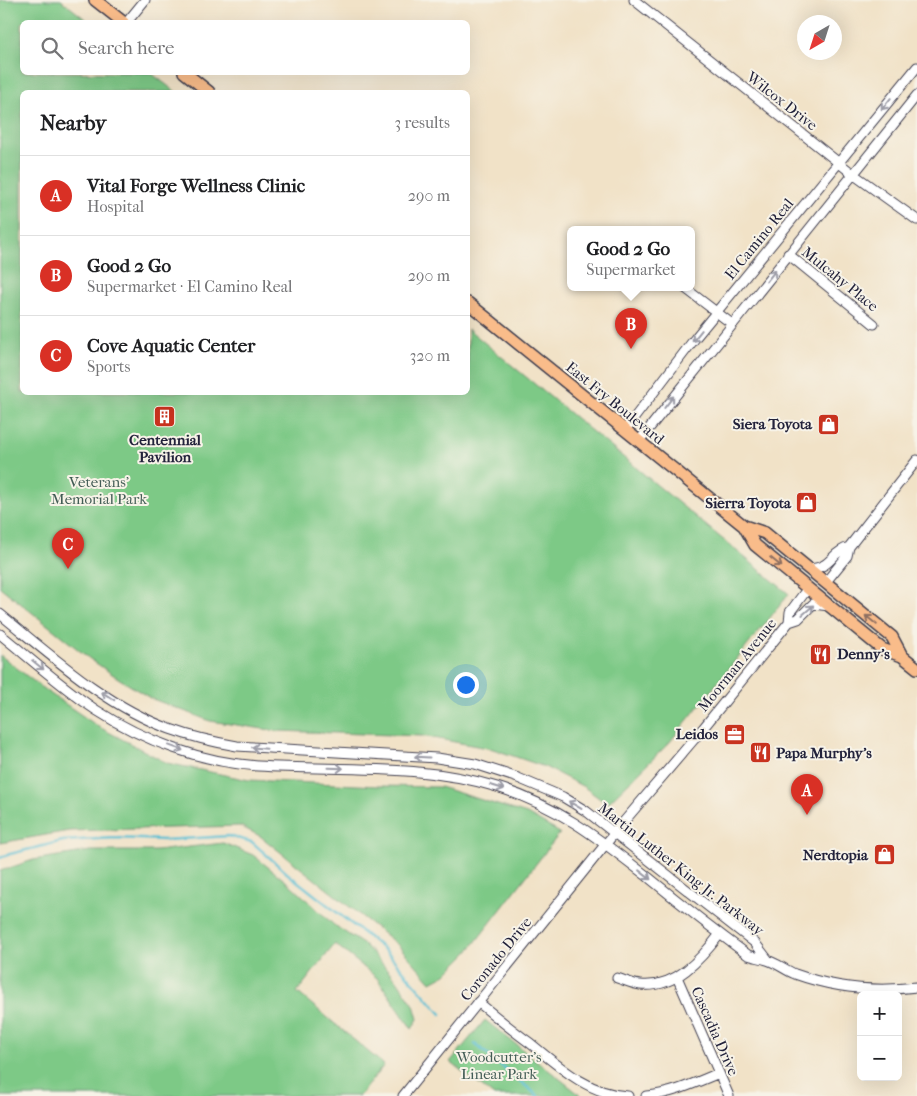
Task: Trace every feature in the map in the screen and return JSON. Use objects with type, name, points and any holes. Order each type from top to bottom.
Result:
[{"type":"main road","points":[[96,0],[121,20]]},
{"type":"main road","points":[[188,75],[206,90]]},
{"type":"main road","name":"East Fry Boulevard","points":[[470,305],[744,526],[765,533],[892,637],[902,656]]},
{"type":"main road","name":"East Fry Boulevard","points":[[744,526],[755,545],[882,649],[902,656],[917,668]]},
{"type":"street","points":[[129,20],[145,0]]},
{"type":"street","name":"Wilcox Drive","points":[[634,0],[853,174],[917,220]]},
{"type":"street","name":"El Camino Real","points":[[625,430],[717,312],[917,67]]},
{"type":"street","points":[[639,441],[917,96]]},
{"type":"street","name":"Mulcahy Place","points":[[788,254],[874,324]]},
{"type":"street","points":[[689,291],[732,324]]},
{"type":"street","points":[[826,583],[847,556],[849,547],[917,460]]},
{"type":"street","points":[[808,569],[819,569],[828,564],[840,550],[849,547]]},
{"type":"street","name":"Moorman Avenue","points":[[610,839],[696,737],[788,622],[790,612],[808,588]]},
{"type":"street","name":"Moorman Avenue","points":[[788,622],[798,619],[813,604],[830,606]]},
{"type":"street","name":"Martin Luther King Jr. Parkway","points":[[0,614],[104,694],[143,717],[169,729],[212,742],[237,746],[438,758],[475,764],[518,778],[563,797],[586,811],[610,839],[720,934],[748,955],[768,960]]},
{"type":"street","name":"Martin Luther King Jr. Parkway","points":[[0,634],[96,709],[146,737],[177,749],[212,759],[257,766],[418,771],[466,778],[498,787],[545,805],[610,839],[755,943],[768,960]]},
{"type":"street","name":"Coronado Drive","points":[[404,1095],[610,839]]},
{"type":"street","points":[[617,978],[640,985],[660,983],[677,977],[705,954],[720,934]]},
{"type":"street","points":[[768,960],[794,973],[824,983],[854,988],[892,990],[917,987]]},
{"type":"street","name":"Cascadia Drive","points":[[677,977],[729,1096]]},
{"type":"street","points":[[478,1002],[562,1069],[582,1082],[601,1090],[628,1096]]},
{"type":"street","points":[[646,1096],[661,1095],[719,1073]]},
{"type":"green space","name":"Veterans' Memorial Park","points":[[0,0],[61,0],[86,20],[20,20],[20,75],[154,75],[173,90],[20,90],[20,395],[470,395],[470,331],[789,594],[669,743],[607,804],[584,787],[545,767],[493,749],[422,736],[277,731],[210,721],[150,698],[118,678],[90,659],[0,587]]},
{"type":"green space","points":[[0,655],[45,690],[99,727],[167,763],[249,780],[440,787],[527,814],[560,833],[467,953],[446,974],[431,982],[398,945],[260,836],[240,826],[69,831],[0,843]]},
{"type":"green space","points":[[223,843],[253,855],[292,886],[334,925],[366,946],[396,979],[414,1005],[418,1019],[412,1029],[377,978],[335,944],[297,992],[384,1065],[359,1096],[0,1096],[0,871],[33,860],[90,851],[156,851]]},
{"type":"green space","name":"Woodcutter's Linear Park","points":[[485,1020],[582,1096],[494,1096],[450,1062]]},
{"type":"waterway","points":[[0,858],[63,841],[115,838],[165,840],[229,836],[252,842],[288,874],[385,950],[441,1014]]},
{"type":"waterway","points":[[475,1044],[538,1096]]},
{"type":"place","name":"Good 2 Go","points":[[631,349]]},
{"type":"place","name":"Centennial Pavilion","points":[[165,417]]},
{"type":"place","name":"Siera Toyota","points":[[828,424]]},
{"type":"place","name":"Sierra Toyota","points":[[807,503]]},
{"type":"place","name":"Cove Aquatic Center","points":[[68,569]]},
{"type":"place","name":"Denny's","points":[[821,654]]},
{"type":"place","name":"Leidos","points":[[734,734]]},
{"type":"place","name":"Papa Murphy's","points":[[760,753]]},
{"type":"place","name":"Vital Forge Wellness Clinic","points":[[807,815]]},
{"type":"place","name":"Nerdtopia","points":[[884,855]]}]
